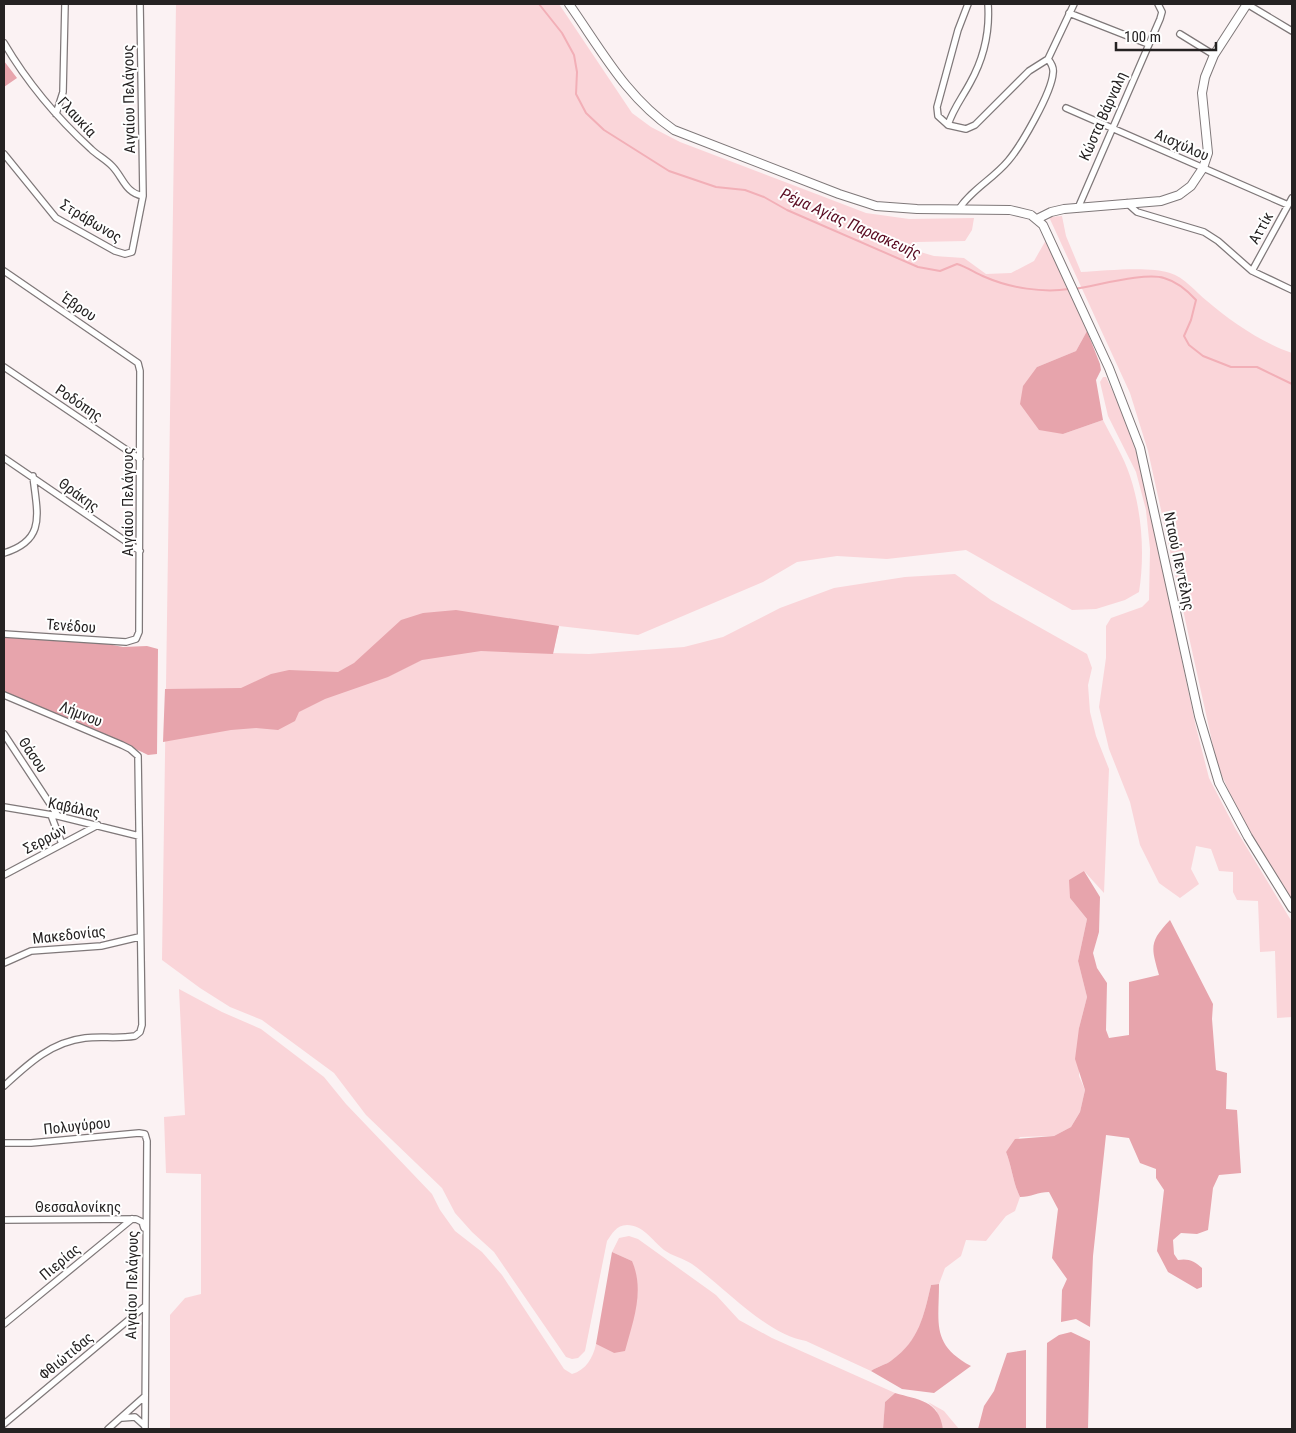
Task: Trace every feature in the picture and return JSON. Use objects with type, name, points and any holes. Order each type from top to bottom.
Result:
[{"type":"street","points":[[56,114],[63,92],[65,4]]},
{"type":"street","name":"Αιγαίου Πελάγους","points":[[132,252],[143,196],[140,4]]},
{"type":"street","points":[[570,4],[630,92],[655,117],[674,130],[839,194],[876,206],[1022,212],[1037,220],[1051,212],[1161,201],[1179,195],[1191,186],[1203,168],[1208,152],[1202,85],[1214,55],[1247,4],[1292,31]]},
{"type":"street","points":[[968,4],[958,30],[937,108],[938,116],[948,125],[966,129],[974,124],[1029,71],[1048,59],[1074,4]]},
{"type":"street","points":[[948,125],[955,106],[979,66],[988,35],[988,4]]},
{"type":"street","name":"Κώστα Βάρναλη","points":[[1078,208],[1111,127],[1162,15],[1159,6]]},
{"type":"street","points":[[1069,13],[1148,44]]},
{"type":"street","points":[[1180,34],[1214,55]]},
{"type":"street","name":"Γλαυκία","points":[[4,43],[17,66],[56,114],[90,149],[111,165],[130,192],[143,196]]},
{"type":"street","points":[[959,209],[968,197],[992,179],[1009,160],[1022,141],[1054,72],[1052,63],[1048,59]]},
{"type":"street","name":"Αισχύλου","points":[[1066,108],[1288,205]]},
{"type":"street","name":"Στράβωνος","points":[[4,154],[56,218],[115,251],[125,254],[132,252]]},
{"type":"street","name":"Αττίκ","points":[[1252,271],[1292,198]]},
{"type":"street","points":[[1127,203],[1137,212],[1204,232],[1224,245],[1252,271],[1292,290]]},
{"type":"street","name":"Νταού Πεντέλης","points":[[1037,220],[1050,237],[1122,399],[1140,448],[1199,716],[1219,783],[1248,837],[1292,908]]},
{"type":"street","name":"Έβρου","points":[[4,271],[129,355],[139,365]]},
{"type":"street","name":"Αιγαίου Πελάγους","points":[[136,639],[138,632],[140,551],[139,365]]},
{"type":"street","name":"Ροδόπης","points":[[4,367],[140,459]]},
{"type":"street","name":"Θράκης","points":[[4,459],[33,476],[140,551]]},
{"type":"street","points":[[4,553],[26,543],[35,530],[36,512],[33,476]]},
{"type":"street","name":"Τενέδου","points":[[4,634],[126,642],[136,639]]},
{"type":"street","name":"Λήμνου","points":[[4,696],[127,747],[136,754],[139,765],[139,836]]},
{"type":"street","name":"Θάσου","points":[[4,734],[58,816]]},
{"type":"street","name":"Καβάλας","points":[[4,806],[58,816],[139,836]]},
{"type":"street","points":[[51,815],[62,844]]},
{"type":"street","name":"Σερρών","points":[[4,875],[98,825]]},
{"type":"street","points":[[4,1086],[44,1052],[58,1044],[86,1038],[130,1037],[140,1032],[142,1025],[139,936],[139,836]]},
{"type":"street","name":"Μακεδονίας","points":[[4,964],[31,951],[95,947],[139,936]]},
{"type":"street","name":"Πολυγύρου","points":[[4,1143],[31,1143],[139,1133],[145,1134],[147,1142]]},
{"type":"street","name":"Αιγαίου Πελάγους","points":[[145,1429],[144,1307],[147,1142]]},
{"type":"street","name":"Θεσσαλονίκης","points":[[4,1220],[132,1219],[142,1222],[145,1232]]},
{"type":"street","name":"Πιερίας","points":[[4,1324],[132,1219]]},
{"type":"street","name":"Φθιώτιδας","points":[[4,1422],[13,1417],[144,1307]]},
{"type":"street","points":[[108,1429],[144,1397]]},
{"type":"street","points":[[118,1420],[126,1417],[135,1417],[142,1422],[145,1429]]},
{"type":"shaded area","points":[[176,4],[559,4],[632,113],[651,127],[680,142],[866,213],[909,219],[974,218],[972,230],[965,241],[917,242],[911,245],[917,251],[934,256],[964,258],[986,274],[1011,273],[1034,261],[1046,240],[1087,331],[1076,351],[1037,367],[1063,434],[1103,420],[1125,462],[1134,490],[1140,519],[1142,563],[1139,592],[1125,600],[1096,609],[1072,610],[966,550],[887,559],[837,556],[797,562],[763,582],[638,635],[559,626],[553,653],[589,654],[684,647],[723,637],[780,608],[834,588],[905,577],[955,574],[991,600],[1087,654],[1092,668],[1088,685],[1090,712],[1096,736],[1109,769],[1104,893],[1084,871],[1070,898],[1087,919],[1078,961],[1087,997],[1079,1028],[1079,1076],[1085,1090],[1080,1112],[1071,1127],[1054,1136],[1020,1137],[1006,1152],[1020,1197],[1015,1211],[1006,1216],[986,1241],[966,1240],[961,1256],[945,1268],[939,1284],[931,1285],[923,1317],[914,1336],[901,1353],[887,1363],[871,1371],[806,1341],[776,1330],[746,1309],[692,1264],[664,1250],[643,1230],[627,1225],[617,1228],[607,1241],[585,1351],[578,1358],[566,1357],[494,1252],[455,1213],[442,1188],[366,1115],[334,1073],[262,1020],[230,1007],[162,960]]},
{"type":"shaded area","points":[[4,61],[17,78],[4,87]]},
{"type":"shaded area","points":[[1062,216],[1066,236],[1081,272],[1138,269],[1170,273],[1185,281],[1216,309],[1237,324],[1270,344],[1292,353],[1292,902],[1242,817],[1217,764],[1148,451],[1130,393],[1049,217]]},
{"type":"shaded area","points":[[1087,331],[1100,364],[1101,370],[1096,380],[1103,420],[1063,434],[1039,430],[1020,404],[1023,386],[1037,367],[1076,351]]},
{"type":"shaded area","points":[[1103,377],[1106,377],[1125,418],[1140,464],[1196,727],[1209,778],[1235,828],[1292,922],[1292,1017],[1277,1018],[1275,951],[1260,952],[1258,901],[1237,900],[1233,892],[1233,872],[1219,871],[1211,849],[1196,846],[1191,869],[1199,884],[1180,898],[1159,883],[1140,845],[1130,802],[1109,749],[1099,707],[1106,658],[1106,626],[1111,618],[1142,607],[1149,600],[1150,549],[1146,510],[1136,472],[1108,416],[1100,382]]},
{"type":"shaded area","points":[[456,610],[559,626],[553,654],[481,651],[422,660],[388,677],[325,699],[299,712],[295,721],[278,730],[256,728],[231,730],[163,742],[165,689],[241,688],[271,674],[289,670],[338,672],[354,663],[401,620],[423,613]]},
{"type":"shaded area","points":[[4,636],[102,643],[123,647],[147,646],[158,649],[157,754],[148,755],[4,692]]},
{"type":"shaded area","points":[[1084,871],[1100,897],[1099,932],[1093,953],[1097,968],[1107,983],[1106,1030],[1109,1038],[1129,1035],[1129,982],[1159,975],[1153,951],[1155,940],[1170,920],[1213,1004],[1212,1019],[1216,1070],[1227,1073],[1226,1109],[1237,1110],[1241,1173],[1219,1175],[1213,1188],[1208,1230],[1197,1234],[1181,1233],[1173,1240],[1174,1254],[1178,1260],[1185,1259],[1191,1261],[1202,1268],[1202,1287],[1197,1289],[1168,1272],[1157,1251],[1164,1190],[1156,1178],[1156,1169],[1140,1163],[1129,1138],[1106,1135],[1093,1256],[1090,1327],[1076,1319],[1061,1322],[1062,1290],[1067,1279],[1052,1258],[1058,1209],[1049,1192],[1020,1197],[1006,1152],[1015,1139],[1054,1136],[1071,1127],[1080,1112],[1085,1090],[1075,1059],[1079,1028],[1087,997],[1078,961],[1087,919],[1070,898],[1069,880]]},
{"type":"shaded area","points":[[179,989],[222,1012],[261,1029],[324,1077],[346,1104],[432,1194],[440,1210],[455,1231],[482,1252],[502,1275],[564,1369],[572,1374],[581,1370],[591,1359],[596,1344],[614,1353],[632,1261],[612,1252],[619,1238],[629,1236],[638,1239],[716,1295],[739,1320],[772,1338],[895,1393],[885,1402],[883,1429],[170,1429],[170,1315],[185,1298],[201,1294],[201,1174],[166,1173],[164,1117],[185,1115]]},
{"type":"shaded area","points":[[612,1252],[632,1261],[638,1284],[634,1317],[625,1351],[614,1353],[596,1344]]},
{"type":"shaded area","points":[[939,1284],[939,1322],[943,1341],[949,1350],[971,1366],[934,1393],[902,1389],[871,1371],[890,1362],[909,1344],[923,1317],[931,1285]]},
{"type":"shaded area","points":[[1071,1332],[1090,1341],[1088,1429],[1046,1429],[1047,1343],[1059,1335]]},
{"type":"shaded area","points":[[1026,1350],[1026,1429],[978,1429],[984,1406],[994,1391],[1007,1353]]},
{"type":"shaded area","points":[[895,1393],[919,1400],[932,1407],[941,1419],[943,1429],[883,1429],[885,1402]]},
{"type":"shaded area","points":[[928,1402],[944,1411],[959,1429],[943,1429],[936,1410]]},
{"type":"waterway","name":"Ρέμα Αγίας Παρασκευής","points":[[539,4],[562,33],[574,55],[577,72],[576,94],[586,113],[604,130],[669,171],[716,187],[745,190],[764,197],[787,210],[918,267],[940,271],[957,264],[995,281],[1016,287],[1038,290],[1069,289]]},
{"type":"waterway","name":"Ρέμα Αγίας Παρασκευής","points":[[1074,289],[1145,277],[1164,278],[1174,282],[1196,300],[1191,320],[1184,336],[1189,345],[1203,356],[1231,367],[1257,367],[1292,384]]}]
